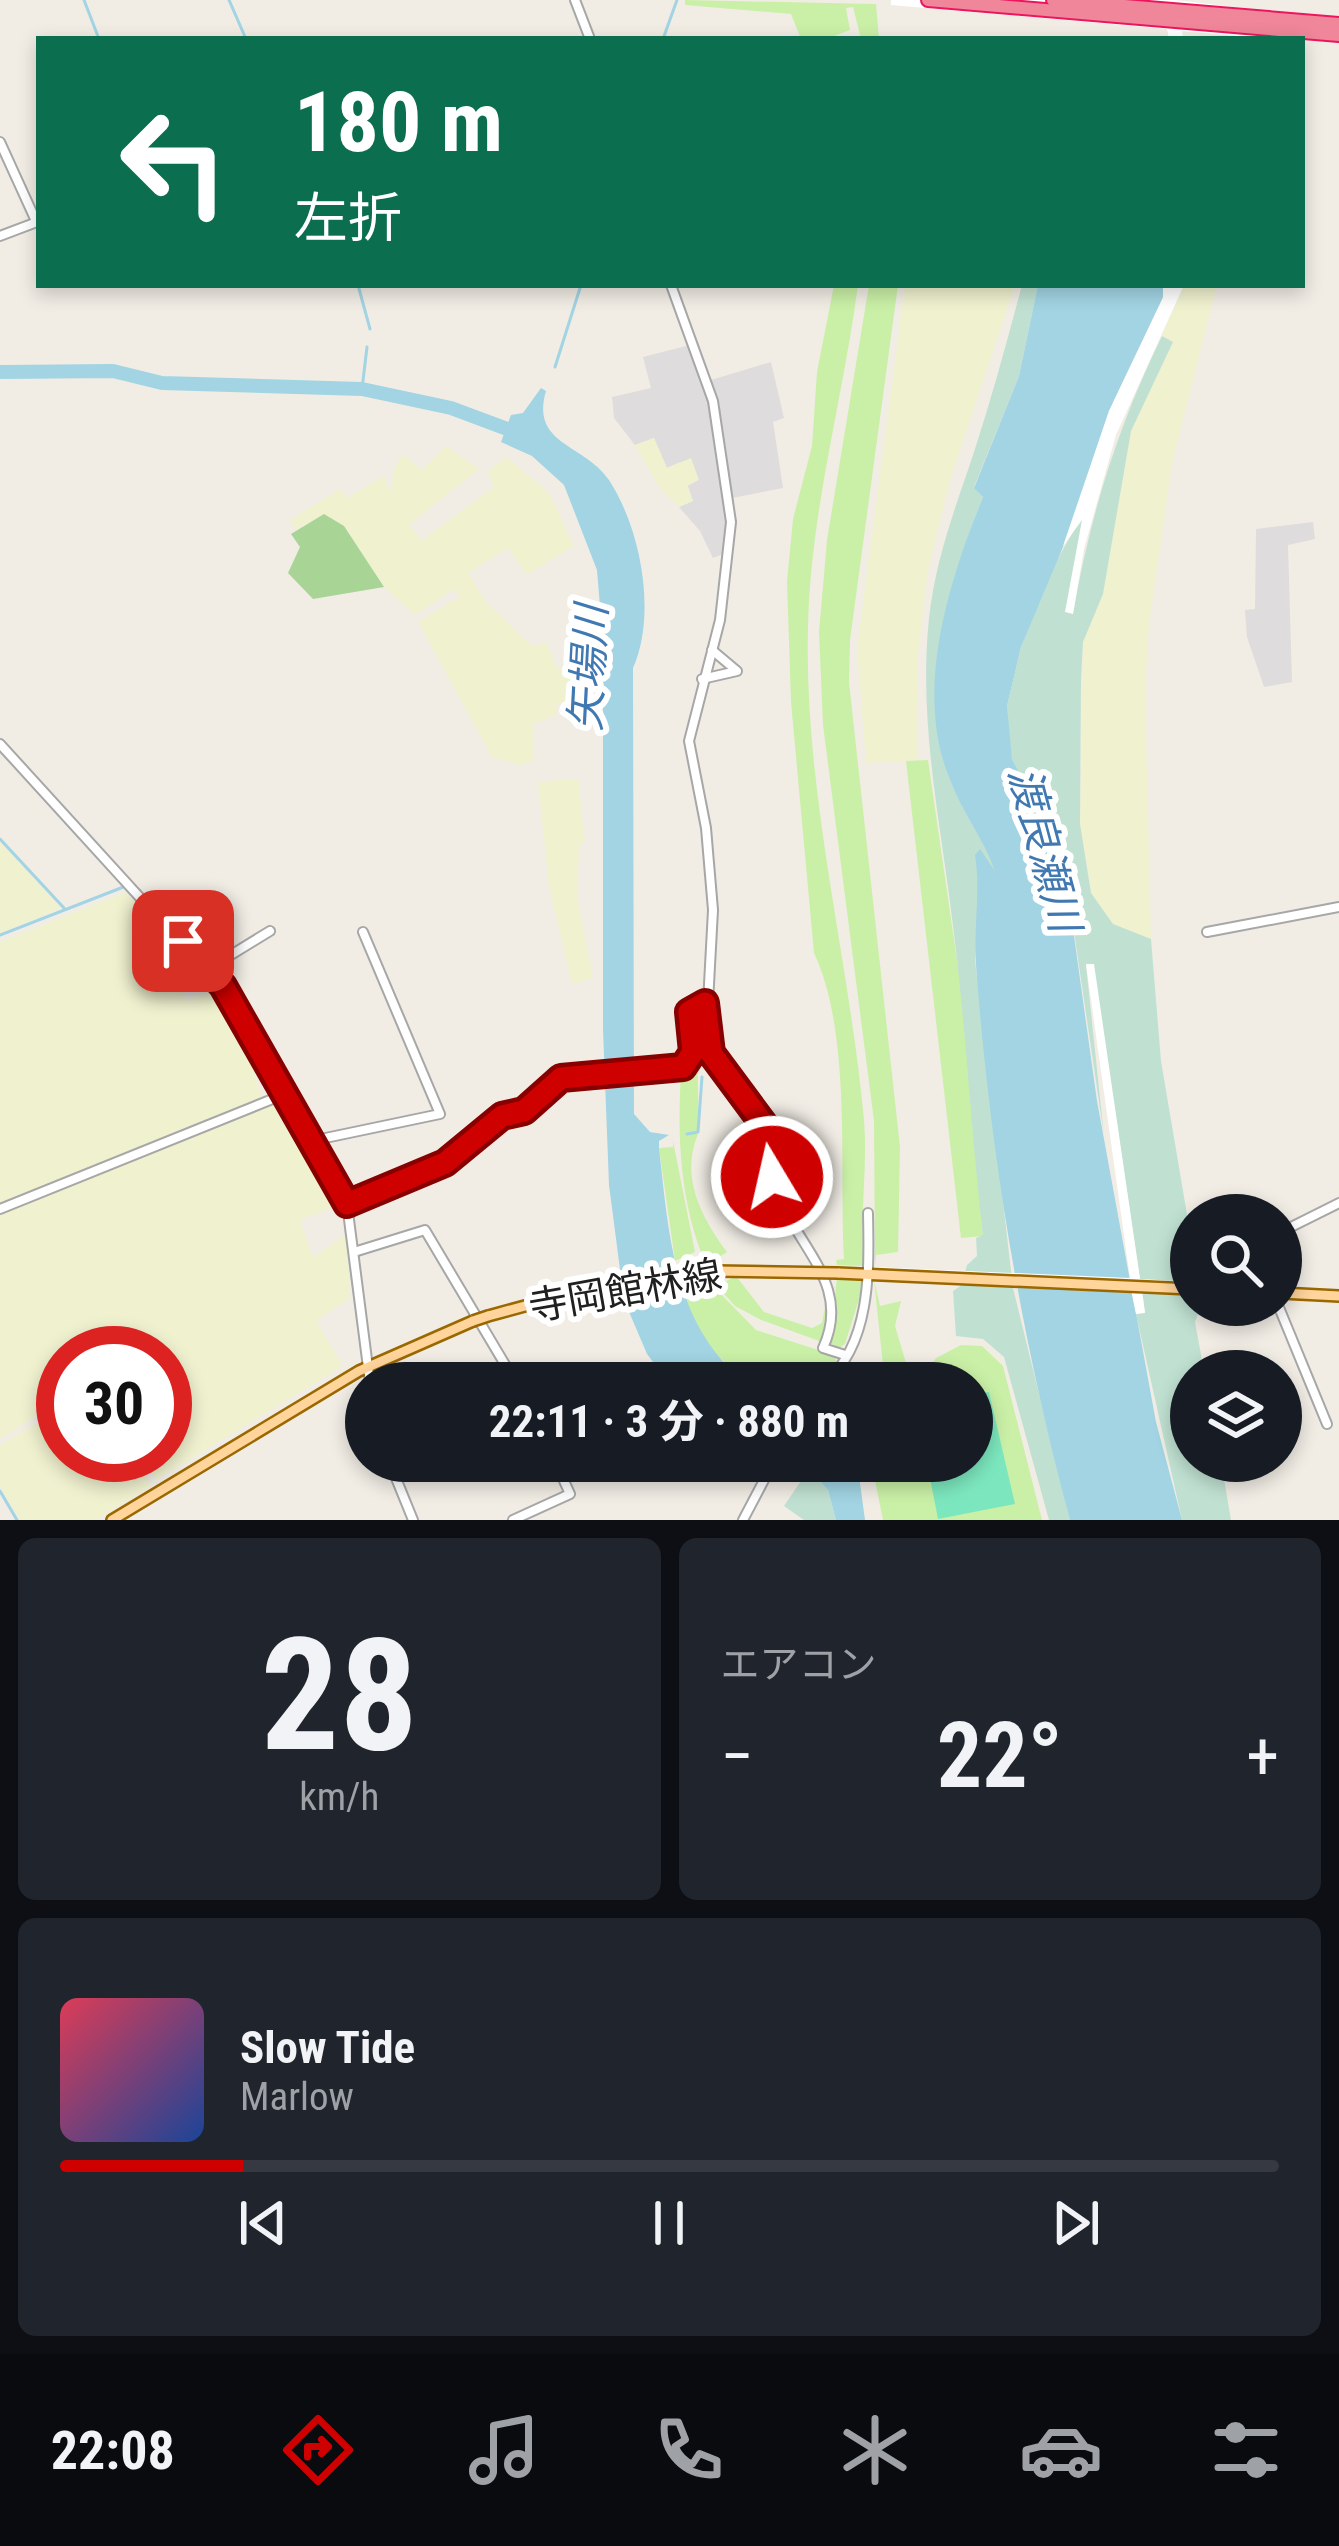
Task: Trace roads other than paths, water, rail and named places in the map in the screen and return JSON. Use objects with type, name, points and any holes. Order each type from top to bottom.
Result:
[{"type":"highway","points":[[928,0],[1269,24],[1339,24]]},
{"type":"highway","points":[[1053,0],[1339,35]]},
{"type":"main road","name":"寺岡館林線","points":[[376,1362],[473,1321],[590,1288],[716,1271],[1170,1288]]},
{"type":"main road","points":[[1302,1294],[1339,1296]]},
{"type":"main road","name":"寺岡館林線","points":[[112,1520],[345,1379]]},
{"type":"street","points":[[575,0],[589,36]]},
{"type":"street","points":[[0,142],[36,218]]},
{"type":"street","points":[[0,236],[36,223]]},
{"type":"street","points":[[672,288],[713,401],[731,537],[712,650],[689,741],[706,828],[714,928],[705,1003],[711,1053],[768,1128],[774,1186],[831,1289],[832,1320],[823,1348],[844,1355]]},
{"type":"street","points":[[702,679],[737,671],[712,650]]},
{"type":"street","points":[[0,745],[208,968],[285,1094],[347,1204],[367,1362]]},
{"type":"street","points":[[1207,932],[1339,907]]},
{"type":"street","points":[[208,968],[270,931]]},
{"type":"street","points":[[311,1141],[440,1114],[363,932]]},
{"type":"street","points":[[347,1204],[445,1163],[502,1116],[524,1111],[565,1077],[672,1071],[691,1058],[688,1016],[705,1003]]},
{"type":"street","points":[[0,1209],[285,1094]]},
{"type":"street","points":[[1302,1222],[1339,1203]]},
{"type":"street","points":[[842,1362],[863,1312],[871,1274],[868,1213]]},
{"type":"street","points":[[354,1252],[425,1230],[504,1362]]},
{"type":"street","points":[[1287,1326],[1327,1424]]},
{"type":"street","points":[[398,1482],[413,1520]]},
{"type":"street","points":[[513,1520],[570,1494],[565,1482]]},
{"type":"street","points":[[743,1520],[763,1482]]},
{"type":"water","name":"渡良瀬川","points":[[1037,288],[1163,288],[1163,297],[1109,411],[1068,535],[1021,647],[1007,706],[1012,759],[1063,857],[1097,1101],[1156,1422],[1182,1520],[1070,1520],[1022,1314],[982,1036],[975,951],[975,855],[980,849],[995,871],[950,780],[939,746],[935,710],[935,673],[948,600],[983,497],[974,488],[1019,376]]},
{"type":"water","points":[[541,388],[546,391],[546,423],[609,480],[637,547],[644,623],[633,668],[634,1114],[650,1132],[669,1135],[659,1141],[659,1148],[679,1276],[703,1334],[724,1362],[653,1362],[624,1300],[609,1185],[603,1029],[603,643],[597,570],[564,485],[532,456],[501,442],[511,415],[523,413]]},
{"type":"water","points":[[821,1482],[860,1482],[865,1520],[836,1520],[828,1490]]},
{"type":"waterway","points":[[84,0],[98,36]]},
{"type":"waterway","points":[[229,0],[245,36]]},
{"type":"waterway","points":[[664,36],[677,0]]},
{"type":"waterway","points":[[359,288],[370,329]]},
{"type":"waterway","points":[[555,367],[580,288]]},
{"type":"waterway","points":[[362,389],[367,347]]},
{"type":"waterway","name":"矢場川","points":[[0,372],[113,371],[162,383],[362,389],[451,408],[521,434]]},
{"type":"waterway","points":[[0,839],[64,908]]},
{"type":"waterway","points":[[0,935],[126,886]]},
{"type":"waterway","points":[[221,991],[252,1045]]},
{"type":"waterway","points":[[687,1134],[698,1132],[702,1077]]},
{"type":"waterway","points":[[351,1269],[363,1362]]},
{"type":"waterway","points":[[0,1491],[17,1520]]},
{"type":"waterway","points":[[399,1496],[409,1520]]}]
